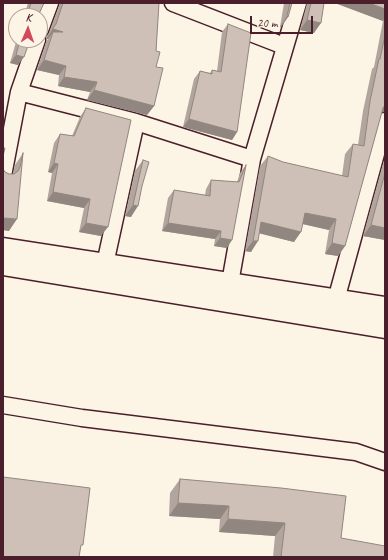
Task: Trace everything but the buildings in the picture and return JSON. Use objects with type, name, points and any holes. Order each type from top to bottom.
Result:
[{"type":"main road","points":[[3,249],[385,308]]},
{"type":"main road","points":[[3,264],[385,327]]},
{"type":"street","points":[[173,3],[284,46]]},
{"type":"street","points":[[230,283],[252,159],[284,46],[298,3]]},
{"type":"street","points":[[3,176],[19,92],[34,48]]},
{"type":"street","points":[[19,92],[136,122],[252,159]]},
{"type":"street","points":[[336,300],[385,121]]},
{"type":"street","points":[[105,264],[136,122]]},
{"type":"street","points":[[3,406],[82,418],[356,452],[385,462]]}]
